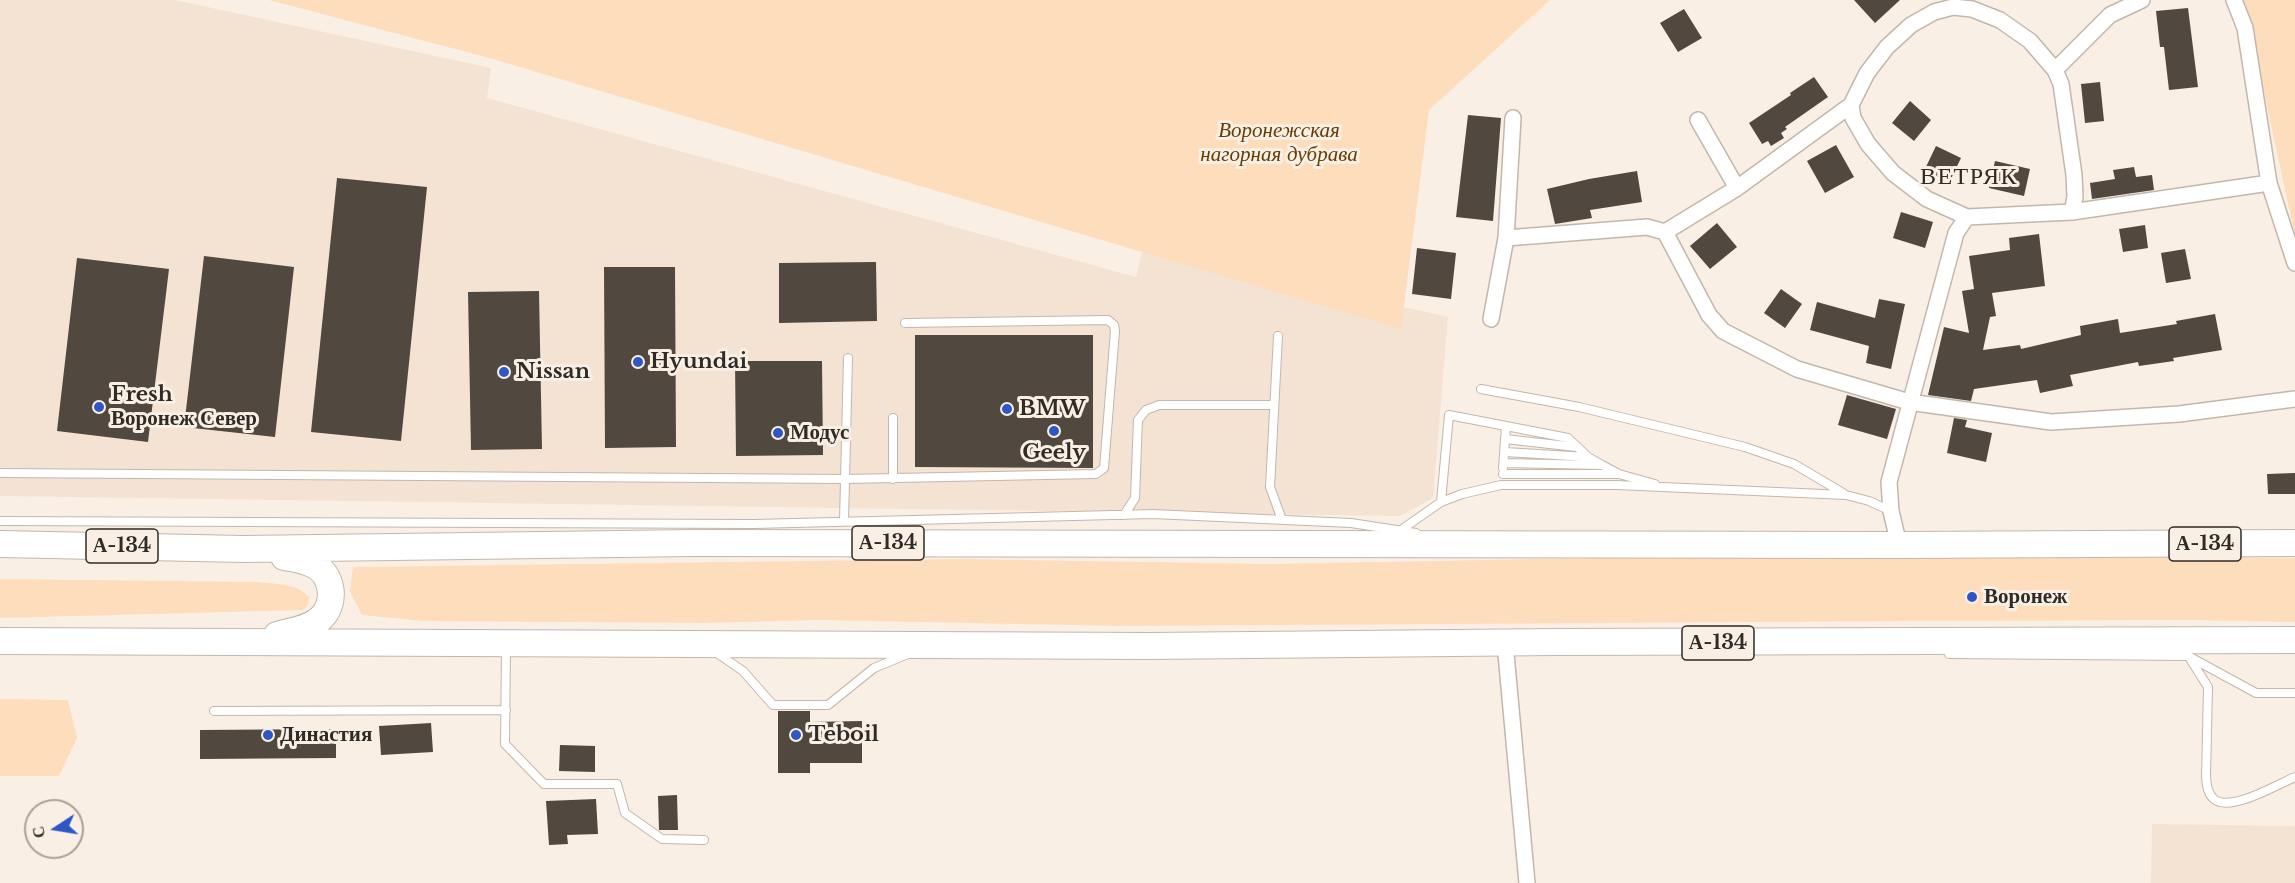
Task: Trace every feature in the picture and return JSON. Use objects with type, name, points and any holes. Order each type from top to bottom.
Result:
[{"type":"highway","name":"А-134","points":[[0,544],[243,549],[694,543],[1899,545],[2295,543]]},
{"type":"highway","name":"А-134","points":[[243,549],[314,564],[327,578],[331,593],[329,607],[320,620],[254,642]]},
{"type":"highway","name":"А-134","points":[[0,642],[1150,646],[2295,640]]},
{"type":"street","points":[[2055,70],[2110,15],[2142,0]]},
{"type":"street","points":[[2234,0],[2245,28],[2269,183],[2295,263]]},
{"type":"street","points":[[1665,232],[1737,188],[1851,105],[1867,73],[1887,47],[1911,24],[1934,12],[1953,7],[1972,9],[2000,20],[2030,41],[2055,70],[2061,84],[2074,175],[2075,197],[2072,212]]},
{"type":"street","points":[[1851,105],[1853,118],[1868,144],[1893,173],[1927,199],[1967,217],[2072,212],[2269,183]]},
{"type":"street","points":[[1491,319],[1506,238],[1513,118]]},
{"type":"street","points":[[1698,120],[1737,188]]},
{"type":"street","points":[[1899,545],[1891,511],[1889,482],[1956,233],[1967,217]]},
{"type":"street","points":[[1506,238],[1647,227],[1665,232],[1709,315],[1723,331],[1797,369],[1909,402],[2051,422],[2179,414],[2295,399]]},
{"type":"street","points":[[1505,643],[1527,883]]},
{"type":"lane","points":[[0,473],[845,479],[1096,474],[1104,468],[1115,331],[1114,325],[1108,320],[905,323]]},
{"type":"lane","points":[[1278,336],[1270,487],[1282,520]]},
{"type":"lane","points":[[844,521],[848,358]]},
{"type":"lane","points":[[1481,389],[1579,407],[1745,447],[1794,464],[1846,495]]},
{"type":"lane","points":[[1124,515],[1136,498],[1138,420],[1146,410],[1159,405],[1274,405]]},
{"type":"lane","points":[[1441,502],[1449,415],[1568,438],[1588,457],[1619,474],[1668,487]]},
{"type":"lane","points":[[893,418],[894,478]]},
{"type":"lane","points":[[1501,485],[1506,426]]},
{"type":"lane","points":[[1505,440],[1576,447]]},
{"type":"lane","points":[[1504,452],[1588,457]]},
{"type":"lane","points":[[1504,463],[1602,465]]},
{"type":"lane","points":[[1503,474],[1619,474]]},
{"type":"lane","points":[[1401,530],[1441,502],[1462,494],[1501,485],[1616,485],[1846,495],[1869,501],[1891,511]]},
{"type":"lane","points":[[0,521],[730,524],[1124,515],[1352,522],[1462,544]]},
{"type":"lane","points":[[1867,641],[1926,650]]},
{"type":"lane","points":[[506,643],[505,744],[544,784],[617,784],[625,813],[662,839],[704,840]]},
{"type":"lane","points":[[704,643],[743,671],[773,705],[828,705],[874,668],[929,645]]},
{"type":"lane","points":[[1935,652],[2188,656],[2256,693],[2295,693]]},
{"type":"lane","points":[[2188,656],[2208,687],[2206,777],[2208,790],[2215,800],[2227,804],[2242,801],[2295,777]]},
{"type":"lane","points":[[214,711],[506,710]]},
{"type":"shaded area","points":[[0,0],[175,0],[491,68],[487,98],[1136,277],[1143,248],[1448,317],[1433,498],[1400,516],[0,496]]},
{"type":"shaded area","points":[[2152,824],[2295,826],[2295,883],[2151,883]]},
{"type":"green space","name":"Воронежская нагорная дубрава","points":[[269,0],[1550,0],[1429,110],[1401,329],[493,59]]},
{"type":"green space","points":[[2244,0],[2295,0],[2295,236]]},
{"type":"green space","points":[[1871,553],[1943,558],[2058,556],[2295,558],[2295,622],[2186,620],[1122,626],[818,620],[705,623],[424,621],[362,615],[350,591],[353,567],[958,559],[1268,564]]},
{"type":"green space","points":[[0,579],[257,582],[292,587],[309,597],[308,605],[303,610],[0,618]]},
{"type":"green space","points":[[0,699],[68,700],[77,738],[59,776],[0,776]]},
{"type":"building","points":[[1854,0],[1900,0],[1875,23]]},
{"type":"building","points":[[2188,8],[2198,87],[2169,90],[2164,47],[2160,47],[2156,11]]},
{"type":"building","points":[[1684,9],[1702,38],[1678,52],[1660,23]]},
{"type":"building","points":[[1814,77],[1828,97],[1785,127],[1787,129],[1781,133],[1784,138],[1771,146],[1768,141],[1762,144],[1749,123]]},
{"type":"building","points":[[2100,82],[2104,121],[2085,123],[2081,84]]},
{"type":"building","points":[[1910,101],[1931,120],[1914,141],[1892,123]]},
{"type":"building","points":[[1468,115],[1501,118],[1493,221],[1456,217]]},
{"type":"building","points":[[1836,145],[1854,177],[1825,193],[1807,161]]},
{"type":"building","points":[[1936,146],[1961,158],[1949,183],[1924,171]]},
{"type":"building","points":[[1995,161],[2030,169],[2024,196],[1989,188]]},
{"type":"building","points":[[2134,167],[2136,177],[2152,175],[2154,190],[2092,199],[2090,183],[2115,179],[2113,170]]},
{"type":"building","points":[[1637,171],[1642,202],[1590,210],[1592,218],[1555,224],[1547,189]]},
{"type":"building","points":[[337,178],[427,187],[401,441],[311,432]]},
{"type":"building","points":[[1901,212],[1933,222],[1925,248],[1893,238]]},
{"type":"building","points":[[1717,223],[1737,247],[1710,269],[1690,246]]},
{"type":"building","points":[[2145,225],[2148,248],[2123,252],[2119,229]]},
{"type":"building","points":[[2039,234],[2045,286],[1992,293],[1996,316],[1990,317],[1983,350],[2020,345],[2021,349],[2081,335],[2080,326],[2118,319],[2120,333],[2177,324],[2176,321],[2215,314],[2222,350],[2173,358],[2174,361],[2139,366],[2138,362],[2070,375],[2073,386],[2040,393],[2037,380],[1974,389],[1971,401],[1928,395],[1944,327],[1969,333],[1962,291],[1974,289],[1969,256],[2010,250],[2009,238]]},
{"type":"building","points":[[1417,248],[1456,253],[1451,299],[1412,294]]},
{"type":"building","points":[[2185,249],[2191,279],[2166,283],[2161,253]]},
{"type":"building","points":[[204,256],[294,267],[275,437],[184,427]]},
{"type":"building","points":[[77,258],[169,269],[148,442],[57,431]]},
{"type":"building","points":[[876,262],[877,321],[779,323],[779,263]]},
{"type":"building","points":[[604,267],[675,267],[676,447],[605,448]]},
{"type":"building","points":[[1781,289],[1802,304],[1785,328],[1764,313]]},
{"type":"building","points":[[539,291],[542,449],[471,450],[468,292]]},
{"type":"building","points":[[1879,299],[1905,304],[1891,369],[1866,363],[1869,346],[1810,330],[1817,302],[1875,318]]},
{"type":"building","points":[[915,335],[1093,335],[1093,468],[915,467]]},
{"type":"building","points":[[735,361],[822,361],[823,455],[736,456]]},
{"type":"building","points":[[1847,395],[1896,409],[1887,439],[1838,425]]},
{"type":"building","points":[[1954,418],[1967,420],[1965,427],[1992,433],[1986,462],[1947,453]]},
{"type":"building","points":[[2295,473],[2295,494],[2268,494],[2267,474]]},
{"type":"building","points":[[778,711],[810,711],[810,722],[862,721],[862,763],[810,763],[810,773],[778,773]]},
{"type":"building","points":[[431,723],[433,752],[381,755],[379,726]]},
{"type":"building","points":[[336,729],[336,758],[200,759],[200,730]]},
{"type":"building","points":[[560,745],[595,746],[595,772],[559,771]]},
{"type":"building","points":[[677,795],[678,830],[659,830],[658,796]]},
{"type":"building","points":[[596,799],[598,834],[567,835],[568,844],[549,845],[546,801]]},
{"type":"place","name":"Hyundai","points":[[638,362]]},
{"type":"place","name":"Nissan","points":[[504,372]]},
{"type":"place","name":"Fresh Воронеж Север","points":[[99,407]]},
{"type":"place","name":"BMW","points":[[1007,409]]},
{"type":"place","name":"Geely","points":[[1054,431]]},
{"type":"place","name":"Модус","points":[[778,433]]},
{"type":"place","name":"Воронеж","points":[[1972,597]]},
{"type":"place","name":"Династия","points":[[268,735]]},
{"type":"place","name":"Teboil","points":[[796,735]]},
{"type":"district","name":"ВЕТРЯК","points":[[1969,177]]}]
